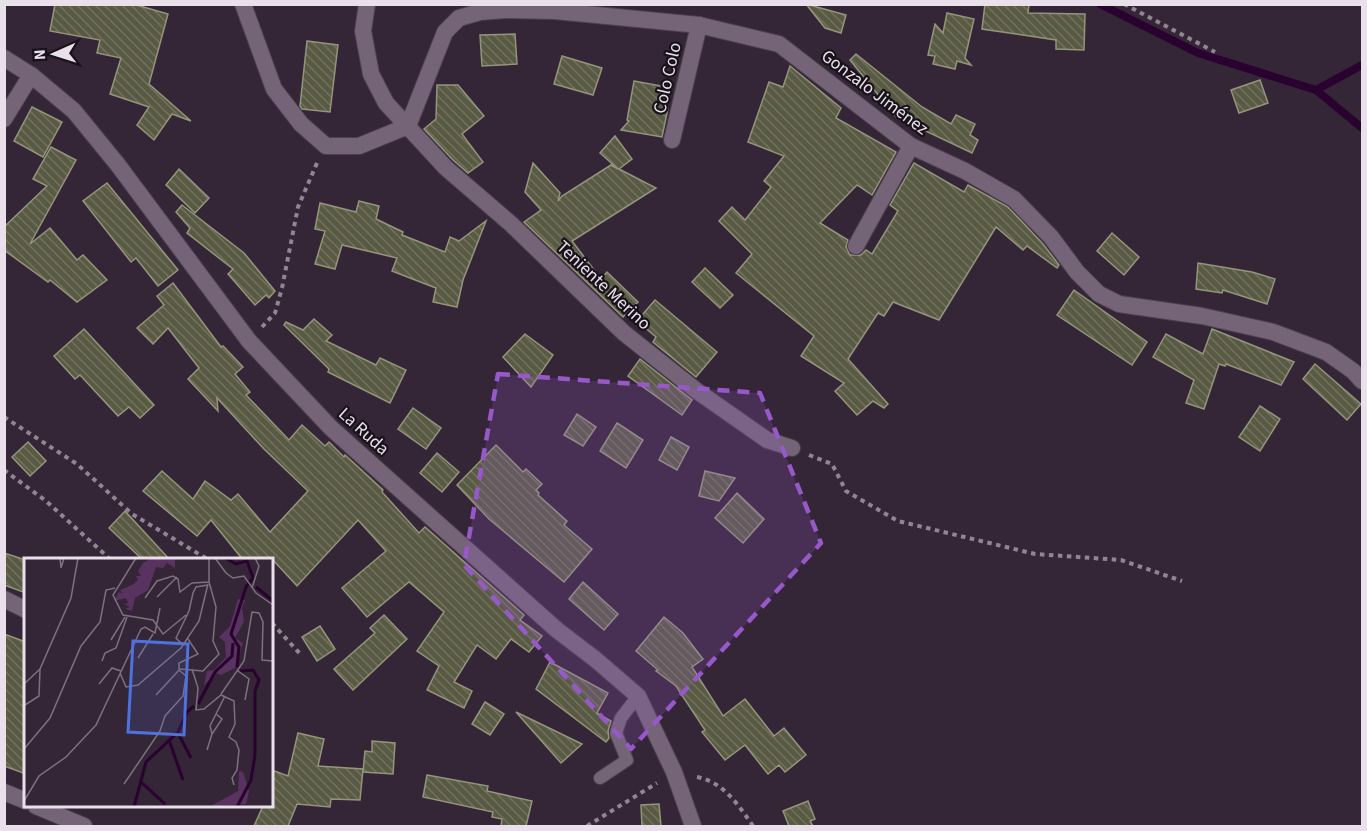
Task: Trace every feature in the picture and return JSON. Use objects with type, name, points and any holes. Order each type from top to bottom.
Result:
[{"type":"street","points":[[243,4],[274,89],[301,124],[326,146],[359,146],[408,126]]},
{"type":"street","name":"Teniente Merino","points":[[367,4],[363,31],[371,74],[386,103],[446,168],[511,224],[624,333],[697,391],[767,440],[792,448]]},
{"type":"street","name":"Gonzalo Jiménez","points":[[408,126],[445,32],[459,18],[480,12],[555,11],[699,25],[779,44],[911,146],[965,171],[1014,199],[1051,237],[1077,272],[1099,294],[1119,304],[1202,316],[1273,332],[1326,352],[1353,371],[1362,381]]},
{"type":"street","name":"Colo Colo","points":[[672,140],[699,25]]},
{"type":"street","name":"La Ruda","points":[[4,58],[31,75],[74,111],[118,165],[249,341],[331,428],[557,630],[638,696],[674,772],[693,826]]},
{"type":"street","points":[[4,119],[31,75]]},
{"type":"street","points":[[856,246],[911,146]]},
{"type":"street","points":[[4,599],[24,609]]},
{"type":"street","points":[[4,792],[24,800]]},
{"type":"street","points":[[38,807],[84,826]]},
{"type":"lane","points":[[600,778],[627,760],[616,733],[621,718],[638,696]]},
{"type":"path","points":[[1124,4],[1215,52]]},
{"type":"path","points":[[249,341],[275,313],[298,207],[326,146]]},
{"type":"path","points":[[4,417],[78,464],[132,514],[206,558]]},
{"type":"path","points":[[792,448],[832,464],[846,491],[898,521],[1035,554],[1121,560],[1182,580]]},
{"type":"path","points":[[4,470],[46,501],[109,558]]},
{"type":"path","points":[[273,623],[302,656]]},
{"type":"path","points":[[587,826],[674,772]]},
{"type":"path","points":[[704,778],[734,799],[753,826]]},
{"type":"highlighted area","points":[[498,374],[760,393],[821,543],[631,749],[464,565]]},
{"type":"building","points":[[55,4],[133,4],[168,14],[149,84],[191,121],[172,114],[154,140],[137,125],[149,107],[110,94],[121,58],[97,53],[100,40],[50,31]]},
{"type":"building","points":[[806,4],[846,15],[841,33],[825,28]]},
{"type":"building","points":[[985,4],[1029,4],[1028,13],[1085,14],[1084,50],[1056,49],[1056,40],[982,29]]},
{"type":"building","points":[[947,13],[974,19],[965,58],[971,65],[957,61],[955,69],[933,64],[935,56],[928,55],[935,24],[943,33]]},
{"type":"building","points":[[515,34],[517,64],[482,66],[480,35]]},
{"type":"building","points":[[307,41],[338,45],[330,112],[302,109],[300,106]]},
{"type":"building","points":[[856,54],[922,107],[951,124],[956,115],[975,124],[970,135],[978,140],[972,153],[896,117],[850,60]]},
{"type":"building","points":[[562,56],[602,68],[593,95],[554,84]]},
{"type":"building","points":[[790,66],[841,108],[836,118],[896,152],[872,195],[857,185],[820,223],[848,240],[846,247],[850,255],[861,255],[866,250],[872,254],[898,211],[890,205],[914,163],[964,192],[968,185],[1008,207],[1043,244],[1059,265],[1057,268],[1027,246],[1023,250],[996,227],[939,320],[893,302],[884,316],[878,313],[848,359],[888,404],[884,408],[873,401],[857,415],[835,391],[844,383],[801,356],[814,336],[736,273],[752,254],[719,221],[732,207],[745,220],[771,187],[764,181],[784,156],[748,142],[769,82],[783,87]]},
{"type":"building","points":[[1260,80],[1268,103],[1239,113],[1231,90]]},
{"type":"building","points":[[634,81],[667,87],[663,107],[668,108],[662,137],[621,130],[629,121],[627,120]]},
{"type":"building","points":[[437,85],[458,85],[484,116],[462,134],[483,162],[468,173],[424,129],[436,119]]},
{"type":"building","points":[[32,107],[62,122],[43,157],[14,141]]},
{"type":"building","points":[[615,136],[632,159],[619,169],[656,188],[572,241],[601,279],[607,272],[638,302],[623,317],[524,222],[541,210],[525,192],[533,163],[560,193],[558,201],[562,196],[611,165],[618,169],[600,153]]},
{"type":"building","points":[[51,147],[76,160],[30,244],[50,228],[77,260],[83,255],[107,280],[77,302],[50,280],[48,282],[4,250],[4,227],[47,186],[33,179]]},
{"type":"building","points":[[179,169],[209,198],[195,213],[166,185]]},
{"type":"building","points":[[107,183],[178,270],[158,286],[136,258],[131,262],[83,201]]},
{"type":"building","points":[[359,201],[379,206],[376,219],[403,232],[402,235],[445,252],[450,237],[459,241],[486,221],[463,280],[457,307],[433,302],[436,288],[392,271],[397,258],[342,245],[335,269],[315,264],[325,231],[315,229],[320,203],[356,212]]},
{"type":"building","points":[[182,205],[244,253],[275,291],[269,298],[266,295],[255,305],[228,274],[233,269],[187,233],[190,228],[176,212]]},
{"type":"building","points":[[1112,233],[1139,257],[1124,275],[1097,251]]},
{"type":"building","points":[[1198,263],[1252,272],[1275,279],[1267,304],[1223,290],[1222,293],[1196,289]]},
{"type":"building","points":[[705,268],[733,295],[720,308],[692,282]]},
{"type":"building","points":[[173,283],[221,347],[223,346],[243,367],[235,374],[250,392],[246,395],[289,440],[302,425],[325,446],[329,442],[383,490],[382,492],[419,533],[425,527],[524,615],[520,620],[542,636],[529,652],[511,639],[496,659],[477,645],[454,682],[472,691],[464,708],[427,690],[439,666],[417,651],[444,612],[409,582],[367,617],[342,588],[386,551],[358,520],[297,586],[273,558],[241,558],[211,520],[197,536],[143,491],[162,471],[193,499],[205,481],[231,500],[238,494],[270,532],[308,491],[264,449],[217,398],[218,411],[188,379],[199,368],[168,328],[153,344],[137,328],[164,305],[157,296]]},
{"type":"building","points":[[1074,290],[1147,342],[1132,365],[1057,315]]},
{"type":"building","points":[[655,300],[717,352],[696,377],[653,342],[656,337],[637,321]]},
{"type":"building","points":[[314,319],[332,335],[326,341],[376,365],[380,358],[406,370],[390,403],[328,372],[329,369],[284,325],[286,322],[303,330]]},
{"type":"building","points":[[84,329],[154,405],[140,418],[129,407],[118,416],[80,375],[75,379],[54,356]]},
{"type":"building","points":[[1212,329],[1294,362],[1281,385],[1226,364],[1225,366],[1219,364],[1204,409],[1186,403],[1194,380],[1153,357],[1166,334],[1203,354]]},
{"type":"building","points":[[525,334],[553,355],[531,387],[503,357]]},
{"type":"building","points":[[640,359],[692,400],[682,415],[628,376]]},
{"type":"building","points":[[1315,364],[1361,404],[1347,420],[1303,379]]},
{"type":"building","points":[[1260,406],[1280,419],[1260,451],[1239,437]]},
{"type":"building","points":[[413,408],[441,428],[426,449],[398,429]]},
{"type":"building","points":[[577,414],[596,427],[583,446],[564,435]]},
{"type":"building","points":[[617,423],[643,440],[626,468],[600,451]]},
{"type":"building","points":[[671,437],[689,447],[677,470],[659,460]]},
{"type":"building","points":[[28,442],[46,461],[30,476],[12,457]]},
{"type":"building","points":[[496,445],[523,472],[526,469],[542,484],[536,490],[538,495],[567,521],[564,525],[592,549],[564,582],[489,519],[457,485]]},
{"type":"building","points":[[437,453],[459,472],[442,492],[420,473]]},
{"type":"building","points":[[705,471],[735,478],[719,501],[699,496]]},
{"type":"building","points":[[737,493],[764,519],[743,543],[715,518]]},
{"type":"building","points":[[125,511],[168,558],[141,558],[109,528]]},
{"type":"building","points":[[4,553],[24,559],[24,592],[4,585]]},
{"type":"building","points":[[583,582],[618,614],[604,630],[569,599]]},
{"type":"building","points":[[384,615],[407,639],[353,690],[334,669],[375,633],[370,628]]},
{"type":"building","points":[[664,617],[683,633],[703,659],[692,667],[723,716],[745,699],[774,736],[784,728],[806,755],[785,772],[779,765],[768,774],[745,745],[725,760],[702,732],[705,730],[676,686],[656,671],[658,670],[636,651]]},
{"type":"building","points":[[320,626],[335,649],[317,661],[302,637]]},
{"type":"building","points":[[4,634],[24,641],[24,773],[4,766]]},
{"type":"building","points":[[550,662],[608,693],[597,713],[611,721],[608,731],[609,738],[606,742],[536,689]]},
{"type":"building","points":[[485,702],[504,714],[490,735],[472,724]]},
{"type":"building","points":[[516,712],[582,744],[561,763]]},
{"type":"building","points":[[298,733],[324,739],[318,766],[363,769],[360,800],[331,799],[330,807],[297,804],[288,826],[254,826],[263,807],[273,807],[273,770],[288,776]]},
{"type":"building","points":[[372,741],[395,743],[393,774],[363,772],[365,751],[372,752]]},
{"type":"building","points":[[427,775],[488,786],[487,791],[532,801],[526,826],[501,826],[502,819],[492,817],[493,812],[423,797]]},
{"type":"building","points":[[808,801],[815,819],[810,821],[813,826],[789,826],[783,811]]},
{"type":"building","points":[[659,804],[661,826],[642,826],[641,805]]},
{"type":"waterway","points":[[1100,4],[1198,53],[1316,90],[1362,128]]},
{"type":"waterway","points":[[1316,90],[1362,65]]}]
